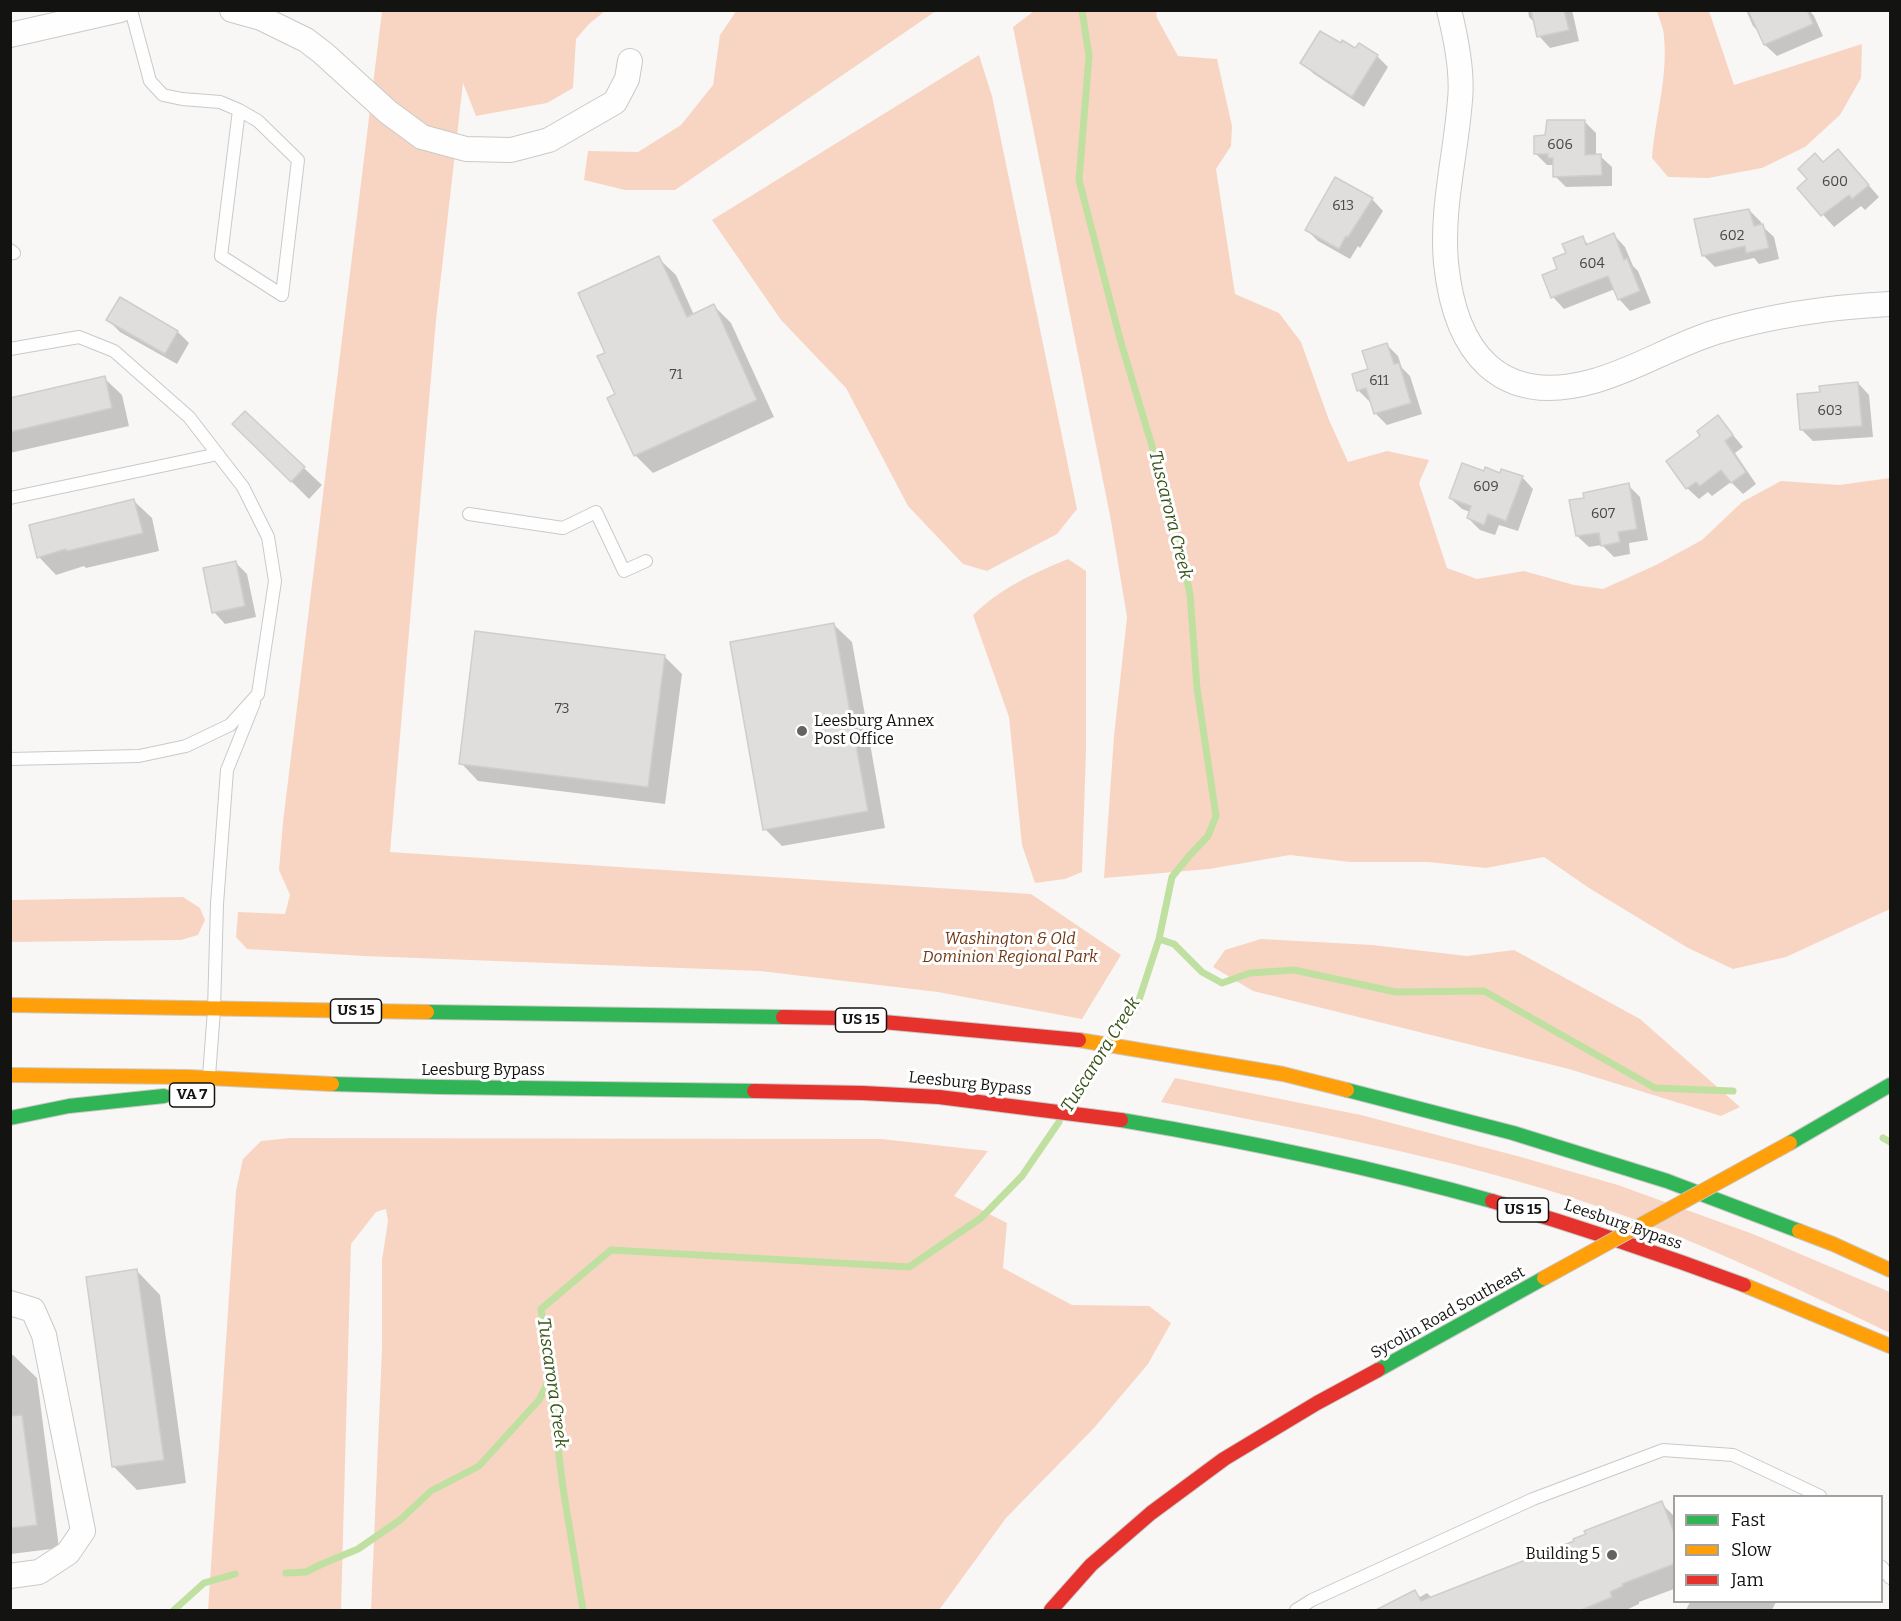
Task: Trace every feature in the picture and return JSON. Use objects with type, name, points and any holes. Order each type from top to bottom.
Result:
[{"type":"main road","name":"US 15","points":[[10,1005],[214,1010],[840,1018],[1098,1042],[1283,1074],[1512,1133],[1667,1181],[1833,1244],[1890,1270]]},
{"type":"main road","name":"Leesburg Bypass","points":[[10,1075],[209,1078],[376,1087],[887,1093],[962,1099],[1142,1122],[1294,1151],[1397,1176],[1560,1221],[1823,1316],[1890,1346]]},
{"type":"main road","name":"Sycolin Road Southeast","points":[[1051,1611],[1091,1565],[1134,1527],[1224,1459],[1317,1404],[1790,1143],[1890,1085]]},
{"type":"main road","name":"VA 7","points":[[236,1093],[376,1087]]},
{"type":"main road","name":"VA 7","points":[[10,1118],[69,1106],[178,1095]]},
{"type":"street","points":[[10,35],[120,10]]},
{"type":"street","points":[[232,10],[261,18],[306,40],[387,112],[422,137],[466,149],[511,150],[549,140],[615,102],[627,79],[630,61]]},
{"type":"street","points":[[1449,10],[1456,39],[1461,98],[1446,236],[1450,293],[1466,340],[1480,359],[1504,379],[1535,388],[1594,382],[1632,368],[1672,349],[1726,330],[1787,314],[1890,304]]},
{"type":"street","points":[[10,1303],[33,1310],[44,1335],[83,1531],[68,1553],[39,1572],[10,1576]]},
{"type":"lane","points":[[131,10],[150,81],[163,95],[220,102],[239,110],[258,120],[298,159],[282,295],[221,256],[239,110]]},
{"type":"lane","points":[[10,348],[79,337],[114,351],[189,417],[243,487],[268,537],[275,581],[258,694],[227,770],[217,904],[214,1010],[209,1078]]},
{"type":"lane","points":[[10,498],[218,454]]},
{"type":"lane","points":[[469,514],[563,528],[596,512],[624,571],[646,561]]},
{"type":"lane","points":[[10,759],[139,756],[186,746],[230,725],[258,694]]},
{"type":"lane","points":[[1296,1611],[1312,1600],[1533,1499],[1663,1449],[1733,1455],[1816,1495]]},
{"type":"green space","points":[[737,10],[936,11],[675,190],[625,190],[584,180],[588,151],[638,152],[681,125],[713,85],[720,35]]},
{"type":"green space","name":"Washington & Old Dominion Regional Park","points":[[382,11],[605,11],[576,39],[573,88],[547,103],[476,116],[463,83],[436,320],[390,852],[1031,894],[1121,955],[1082,1019],[938,992],[760,971],[364,956],[247,949],[236,937],[238,912],[285,914],[290,895],[279,870],[283,822]]},
{"type":"green space","points":[[1034,11],[1156,11],[1157,18],[1178,56],[1217,59],[1232,126],[1231,146],[1216,169],[1235,294],[1279,313],[1301,342],[1329,420],[1348,462],[1387,451],[1429,460],[1419,483],[1447,568],[1477,579],[1524,571],[1574,585],[1603,589],[1656,565],[1702,540],[1742,502],[1781,481],[1839,485],[1890,478],[1890,909],[1786,957],[1733,969],[1688,948],[1589,888],[1544,857],[1486,868],[1428,862],[1350,862],[1290,855],[1209,869],[1104,878],[1114,736],[1127,617],[1111,521],[1013,27]]},
{"type":"green space","points":[[1657,11],[1709,11],[1734,85],[1862,44],[1861,78],[1840,115],[1805,147],[1762,168],[1708,178],[1668,177],[1652,158],[1665,52],[1663,31]]},
{"type":"green space","points":[[979,55],[992,96],[1077,509],[1057,534],[987,571],[963,564],[908,506],[846,388],[781,320],[712,220]]},
{"type":"green space","points":[[1068,559],[1086,571],[1086,750],[1082,872],[1065,879],[1035,883],[1022,845],[1009,717],[973,615],[1006,589]]},
{"type":"green space","points":[[183,897],[200,908],[205,920],[198,935],[181,940],[11,942],[11,900]]},
{"type":"green space","points":[[1261,939],[1372,945],[1467,956],[1514,950],[1640,1019],[1740,1107],[1721,1116],[1569,1069],[1253,991],[1213,967],[1225,950]]},
{"type":"green space","points":[[1175,1078],[1361,1115],[1618,1185],[1753,1234],[1890,1292],[1890,1333],[1695,1243],[1571,1198],[1514,1180],[1397,1151],[1161,1102]]},
{"type":"green space","points":[[290,1138],[882,1139],[988,1151],[954,1196],[1007,1223],[1003,1268],[1072,1305],[1149,1306],[1171,1323],[1148,1364],[1094,1428],[1006,1518],[939,1610],[371,1610],[382,1349],[382,1260],[388,1221],[386,1209],[376,1212],[351,1244],[341,1610],[208,1610],[236,1191],[243,1159],[261,1141]]},
{"type":"building","points":[[1531,10],[1564,10],[1569,30],[1537,37]]},
{"type":"building","points":[[1748,10],[1807,10],[1813,24],[1764,45]]},
{"type":"building","points":[[1320,31],[1355,48],[1359,43],[1378,55],[1352,97],[1300,63]]},
{"type":"building","points":[[1547,120],[1585,120],[1585,155],[1601,154],[1602,175],[1553,177],[1553,158],[1548,158],[1548,154],[1534,154],[1534,136],[1545,135]]},
{"type":"building","points":[[1838,149],[1869,185],[1852,199],[1849,195],[1821,216],[1797,188],[1807,179],[1798,169],[1815,153],[1823,162]]},
{"type":"building","points":[[1335,177],[1373,198],[1339,249],[1305,230]]},
{"type":"building","points":[[1749,209],[1754,226],[1763,224],[1769,248],[1746,253],[1745,246],[1702,256],[1694,219]]},
{"type":"building","points":[[1614,233],[1624,260],[1627,258],[1640,291],[1618,300],[1608,276],[1551,298],[1542,275],[1557,269],[1553,258],[1566,253],[1562,244],[1583,236],[1586,245]]},
{"type":"building","points":[[659,256],[687,317],[714,304],[757,400],[634,456],[607,398],[615,394],[597,356],[605,353],[578,293]]},
{"type":"building","points":[[120,297],[178,331],[165,354],[106,320]]},
{"type":"building","points":[[1387,343],[1394,364],[1399,363],[1411,403],[1374,414],[1366,388],[1357,391],[1352,374],[1368,369],[1362,351]]},
{"type":"building","points":[[105,376],[112,408],[10,432],[10,398]]},
{"type":"building","points":[[1858,382],[1862,426],[1800,430],[1797,394],[1820,392],[1819,386]]},
{"type":"building","points":[[245,411],[305,467],[291,482],[232,424]]},
{"type":"building","points":[[1718,415],[1733,435],[1725,441],[1746,472],[1731,483],[1721,470],[1700,486],[1696,482],[1686,489],[1666,461],[1700,436],[1697,431]]},
{"type":"building","points":[[1462,463],[1484,471],[1485,467],[1500,473],[1501,469],[1523,476],[1506,521],[1488,514],[1484,525],[1467,518],[1471,506],[1449,498]]},
{"type":"building","points":[[1629,483],[1637,529],[1618,532],[1620,542],[1601,546],[1599,533],[1576,536],[1569,500],[1584,498],[1583,493]]},
{"type":"building","points":[[134,499],[143,533],[67,551],[66,549],[37,558],[29,525]]},
{"type":"building","points":[[236,561],[245,606],[212,613],[203,568]]},
{"type":"building","points":[[834,623],[868,811],[763,830],[730,642]]},
{"type":"building","points":[[475,631],[665,655],[648,787],[459,764]]},
{"type":"building","points":[[137,1269],[164,1460],[112,1467],[86,1277]]},
{"type":"building","points":[[22,1415],[37,1525],[10,1528],[10,1416]]},
{"type":"building","name":"Building 5","points":[[1662,1501],[1673,1530],[1673,1564],[1622,1584],[1623,1586],[1610,1592],[1612,1597],[1579,1611],[1374,1611],[1415,1590],[1421,1601],[1574,1541],[1573,1539],[1586,1534],[1584,1531]]},
{"type":"waterway","name":"Tuscarora Creek","points":[[1082,10],[1089,56],[1079,180],[1120,339],[1175,523],[1190,594],[1197,688],[1216,816],[1208,836],[1172,877],[1159,939],[1137,1006],[1117,1035]]},
{"type":"waterway","points":[[1159,939],[1174,944],[1202,972],[1222,983],[1250,973],[1294,970],[1396,992],[1484,991],[1655,1088],[1733,1091]]},
{"type":"waterway","name":"Tuscarora Creek","points":[[1072,1102],[1106,1052]]},
{"type":"waterway","name":"Tuscarora Creek","points":[[583,1610],[563,1488],[541,1309],[611,1250],[909,1267],[981,1218],[1022,1176],[1059,1122]]},
{"type":"waterway","points":[[1883,1138],[1890,1142]]},
{"type":"waterway","points":[[286,1573],[306,1572],[358,1549],[400,1520],[431,1491],[479,1466],[539,1400],[549,1380]]},
{"type":"waterway","points":[[174,1610],[204,1583],[235,1574]]},
{"type":"traffic: fast","points":[[427,1012],[783,1017]]},
{"type":"traffic: fast","points":[[332,1084],[754,1091]]},
{"type":"traffic: fast","points":[[1790,1143],[1890,1085]]},
{"type":"traffic: fast","points":[[1347,1090],[1513,1133],[1667,1181],[1799,1231]]},
{"type":"traffic: fast","points":[[10,1118],[69,1106],[164,1096]]},
{"type":"traffic: fast","points":[[1121,1120],[1308,1156],[1492,1201]]},
{"type":"traffic: fast","points":[[1378,1370],[1544,1278]]},
{"type":"traffic: slow","points":[[10,1005],[427,1012]]},
{"type":"traffic: slow","points":[[1079,1040],[1283,1074],[1347,1090]]},
{"type":"traffic: slow","points":[[10,1075],[188,1077],[332,1084]]},
{"type":"traffic: slow","points":[[1544,1278],[1790,1143]]},
{"type":"traffic: slow","points":[[1799,1231],[1890,1270]]},
{"type":"traffic: slow","points":[[1744,1285],[1890,1346]]},
{"type":"traffic: jam","points":[[783,1017],[840,1018],[1079,1040]]},
{"type":"traffic: jam","points":[[754,1091],[939,1097],[1121,1120]]},
{"type":"traffic: jam","points":[[1492,1201],[1556,1220],[1744,1285]]},
{"type":"traffic: jam","points":[[1051,1610],[1091,1565],[1151,1513],[1224,1459],[1317,1403],[1378,1370]]},
{"type":"place","name":"Leesburg Annex Post Office","points":[[802,731]]},
{"type":"place","name":"Building 5","points":[[1612,1555]]}]
